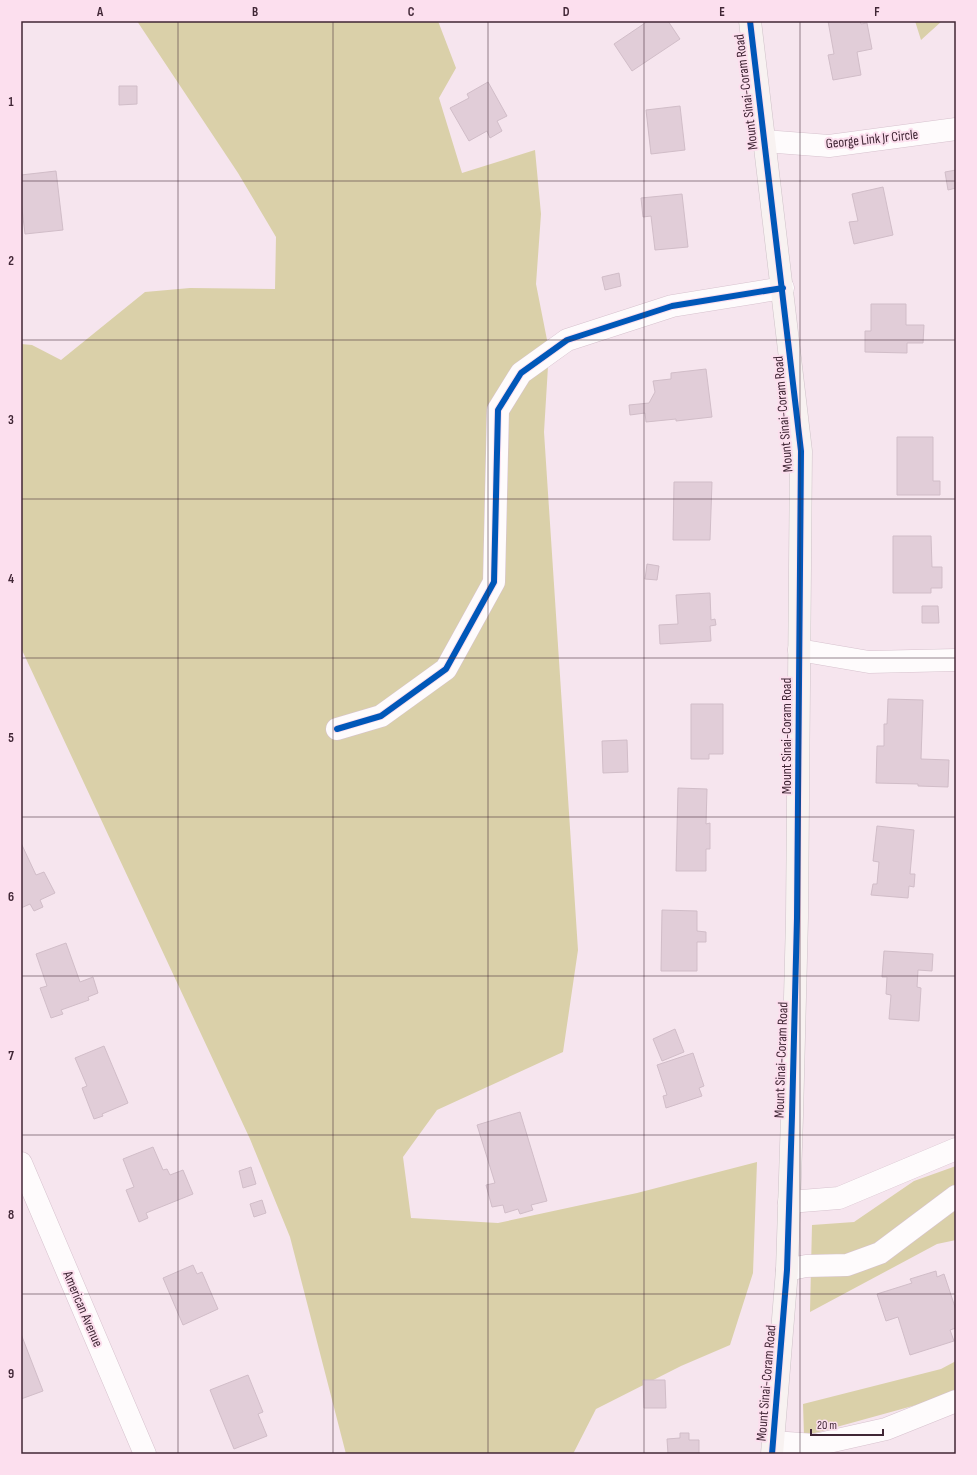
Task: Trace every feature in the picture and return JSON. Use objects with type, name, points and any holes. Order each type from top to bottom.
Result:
[{"type":"main road","name":"Mount Sinai-Coram Road","points":[[750,21],[783,288],[801,451],[797,918],[787,1270],[773,1448]]},
{"type":"street","name":"George Link Jr Circle","points":[[764,141],[829,146],[956,129]]},
{"type":"street","points":[[338,729],[381,716],[446,669],[494,582],[498,410],[521,373],[567,340],[672,306],[783,288]]},
{"type":"street","points":[[799,650],[869,662],[956,660]]},
{"type":"street","points":[[789,1202],[839,1198],[956,1149]]},
{"type":"street","name":"American Avenue","points":[[21,1163],[144,1454]]},
{"type":"street","points":[[787,1270],[806,1266],[847,1265],[880,1253],[956,1196]]},
{"type":"street","points":[[773,1448],[822,1444],[886,1429],[956,1401]]},
{"type":"shaded area","points":[[137,21],[438,21],[456,68],[439,98],[462,173],[535,150],[541,214],[536,284],[549,350],[544,432],[578,950],[563,1052],[437,1110],[403,1157],[411,1218],[498,1223],[637,1193],[757,1162],[753,1273],[730,1345],[681,1366],[596,1409],[573,1454],[346,1454],[290,1237],[250,1139],[21,648],[21,344],[32,345],[61,360],[145,292],[190,288],[275,289],[276,237],[238,173]]},
{"type":"shaded area","points":[[915,21],[942,21],[921,40]]},
{"type":"shaded area","points":[[956,1166],[956,1240],[937,1244],[810,1312],[812,1225],[854,1222],[914,1181]]},
{"type":"shaded area","points":[[956,1361],[956,1394],[804,1436],[803,1404],[941,1369]]},
{"type":"building","points":[[648,21],[668,21],[680,39],[632,71],[614,44]]},
{"type":"building","points":[[828,21],[860,21],[861,24],[867,23],[872,49],[857,52],[861,75],[833,80],[828,55],[834,54]]},
{"type":"building","points":[[488,82],[507,116],[497,121],[502,131],[490,138],[487,131],[469,141],[450,108],[469,98],[467,94]]},
{"type":"building","points":[[119,86],[137,86],[137,104],[119,105]]},
{"type":"building","points":[[680,106],[685,150],[651,154],[646,110]]},
{"type":"building","points":[[956,170],[956,188],[948,190],[945,172]]},
{"type":"building","points":[[56,171],[63,230],[25,234],[21,201],[21,175]]},
{"type":"building","points":[[883,187],[893,235],[854,244],[849,222],[858,221],[852,194]]},
{"type":"building","points":[[682,194],[688,247],[655,250],[651,216],[643,217],[641,198]]},
{"type":"building","points":[[619,273],[621,286],[605,290],[602,277]]},
{"type":"building","points":[[871,304],[906,304],[906,325],[924,325],[923,343],[907,343],[907,353],[865,352],[865,331],[871,331]]},
{"type":"building","points":[[706,369],[712,417],[676,421],[676,419],[646,422],[645,413],[630,415],[629,405],[649,403],[655,392],[653,381],[671,379],[671,373]]},
{"type":"building","points":[[897,437],[933,437],[933,481],[940,481],[940,495],[897,495]]},
{"type":"building","points":[[674,482],[712,482],[710,540],[673,540]]},
{"type":"building","points":[[893,536],[931,536],[932,567],[942,567],[942,588],[931,588],[931,593],[893,593]]},
{"type":"building","points":[[647,564],[659,566],[657,580],[645,579]]},
{"type":"building","points":[[710,593],[711,620],[715,619],[716,625],[710,626],[711,641],[660,644],[659,625],[678,624],[676,595]]},
{"type":"building","points":[[922,606],[938,606],[939,623],[922,623]]},
{"type":"building","points":[[888,699],[923,700],[921,759],[949,760],[948,787],[918,786],[918,784],[876,783],[877,746],[884,746],[884,724],[887,724]]},
{"type":"building","points":[[691,704],[723,704],[723,754],[709,754],[709,759],[691,759]]},
{"type":"building","points":[[627,740],[628,772],[603,773],[602,741]]},
{"type":"building","points":[[678,788],[707,789],[706,824],[710,823],[710,849],[706,849],[706,871],[676,871]]},
{"type":"building","points":[[877,826],[914,830],[910,874],[915,874],[914,887],[909,886],[908,898],[871,895],[873,884],[877,884],[879,862],[873,861]]},
{"type":"building","points":[[21,843],[36,875],[44,872],[55,893],[40,900],[43,907],[34,911],[30,904],[21,908]]},
{"type":"building","points":[[662,910],[697,911],[697,931],[706,932],[706,942],[697,942],[697,971],[661,971]]},
{"type":"building","points":[[66,943],[80,982],[93,977],[98,993],[88,997],[89,1000],[61,1010],[63,1014],[51,1018],[40,988],[47,986],[36,954]]},
{"type":"building","points":[[884,951],[933,954],[932,971],[918,970],[917,987],[921,988],[919,1021],[889,1019],[891,995],[886,994],[887,977],[882,977]]},
{"type":"building","points":[[675,1029],[684,1052],[662,1061],[653,1039]]},
{"type":"building","points":[[104,1046],[128,1103],[94,1119],[82,1088],[87,1086],[75,1058]]},
{"type":"building","points":[[693,1053],[704,1086],[699,1088],[702,1096],[666,1108],[663,1096],[667,1095],[657,1065]]},
{"type":"building","points":[[520,1112],[547,1201],[531,1205],[533,1210],[520,1214],[518,1209],[505,1213],[503,1205],[492,1207],[486,1185],[495,1183],[477,1125]]},
{"type":"building","points":[[153,1147],[163,1170],[167,1169],[170,1175],[183,1170],[193,1194],[146,1213],[148,1218],[139,1222],[126,1190],[134,1187],[123,1159]]},
{"type":"building","points":[[251,1167],[256,1184],[243,1188],[239,1171]]},
{"type":"building","points":[[262,1200],[266,1213],[254,1217],[250,1204]]},
{"type":"building","points":[[193,1265],[197,1274],[202,1272],[218,1309],[183,1325],[163,1278]]},
{"type":"building","points":[[936,1271],[937,1277],[944,1274],[956,1310],[956,1328],[950,1330],[954,1341],[910,1355],[898,1317],[886,1321],[877,1294],[912,1283],[910,1279]]},
{"type":"building","points":[[21,1334],[43,1391],[21,1399]]},
{"type":"building","points":[[248,1375],[263,1412],[258,1414],[267,1436],[234,1449],[210,1390]]},
{"type":"building","points":[[643,1380],[665,1380],[666,1408],[644,1408]]},
{"type":"building","points":[[680,1433],[689,1433],[689,1440],[699,1440],[699,1454],[668,1454],[667,1439],[680,1438]]},
{"type":"cycle path","points":[[750,21],[801,451],[797,918],[792,1116],[787,1270],[772,1454]]},
{"type":"cycle path","points":[[337,729],[381,716],[446,669],[494,582],[498,410],[521,373],[567,340],[672,306],[783,288]]}]
